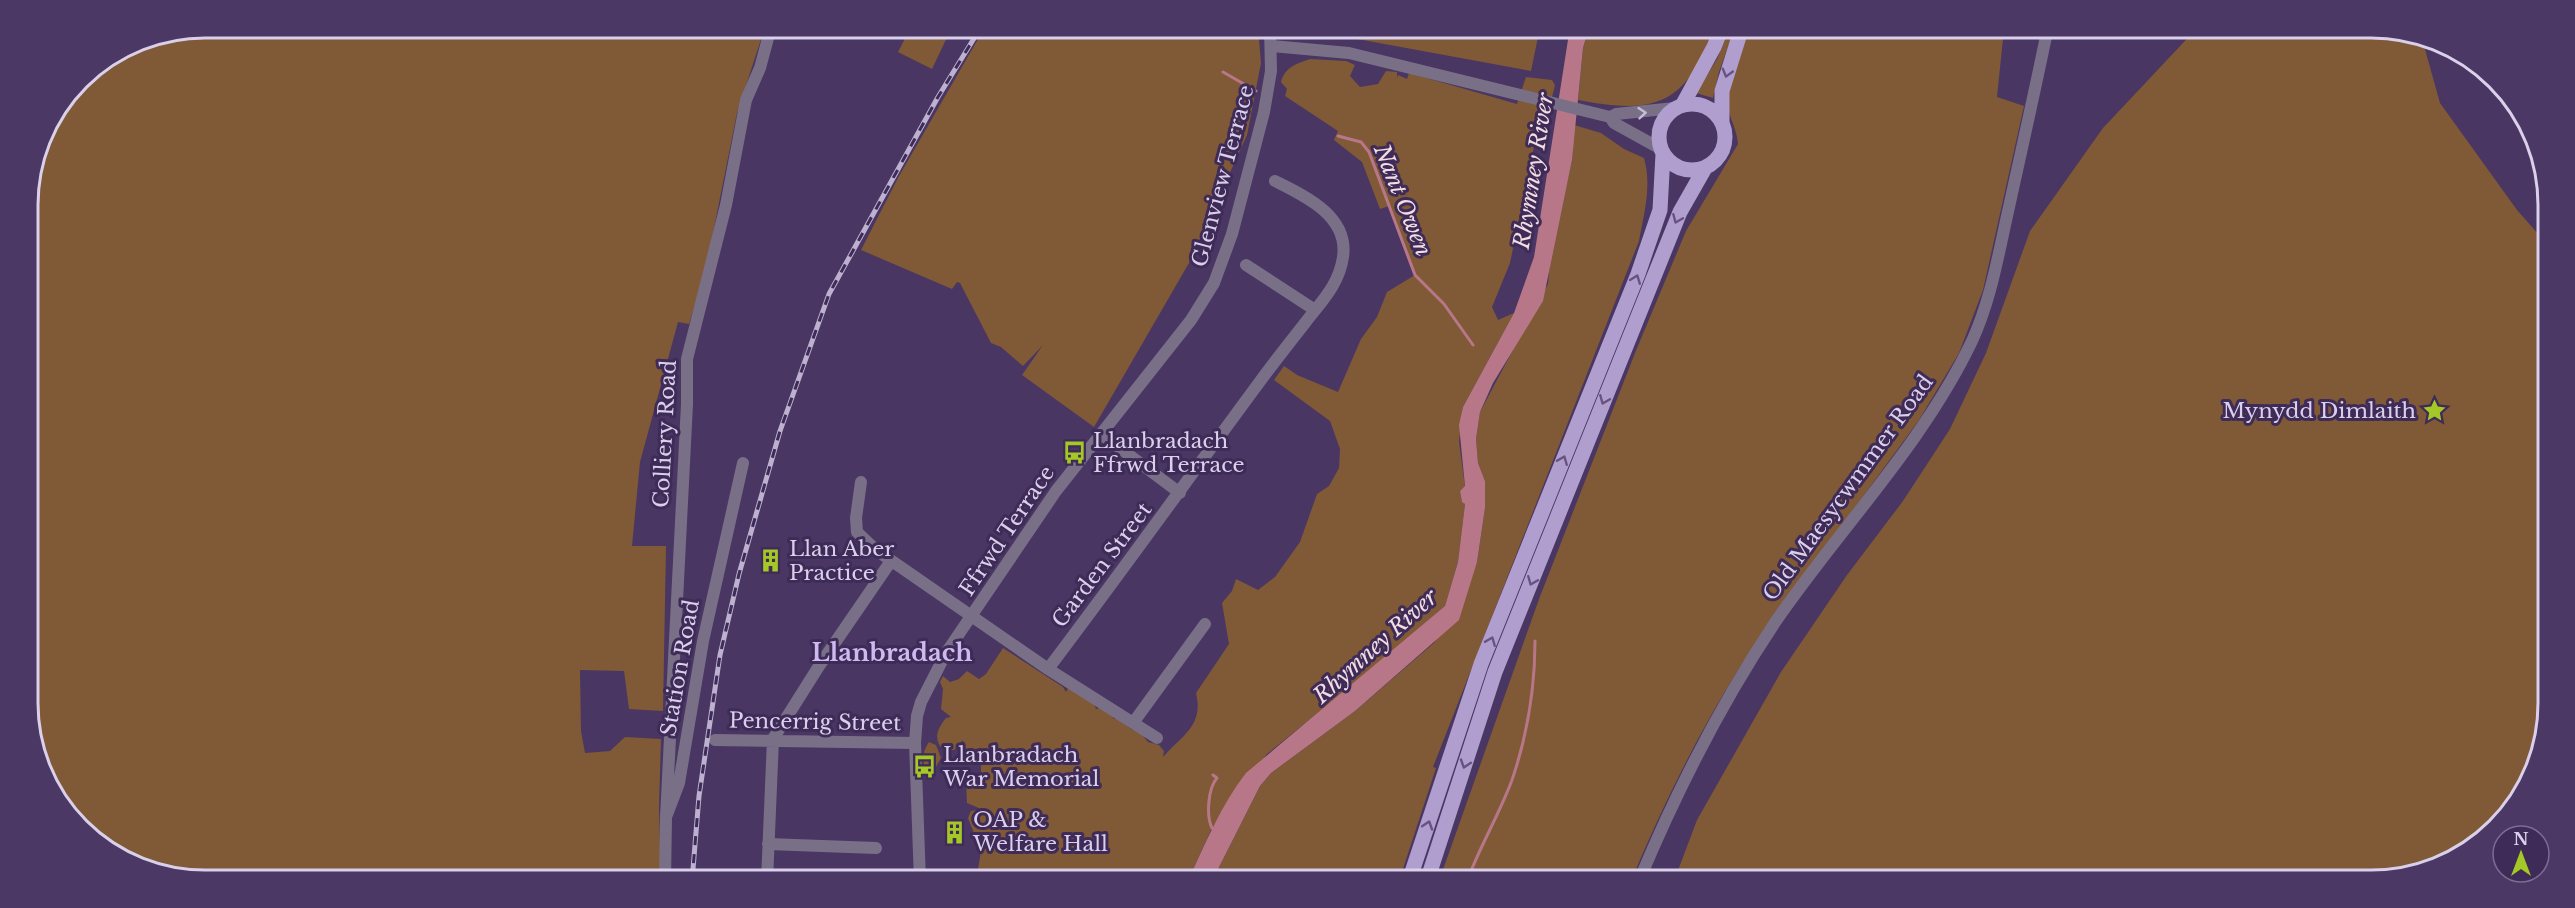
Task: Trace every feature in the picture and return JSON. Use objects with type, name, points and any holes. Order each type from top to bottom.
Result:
[{"type":"main road","points":[[1414,870],[1481,664],[1642,263],[1660,210],[1662,152],[1658,136],[1661,124],[1679,106],[1718,38]]},
{"type":"main road","points":[[1662,152],[1677,167],[1696,170],[1705,168],[1722,153],[1725,142],[1722,91],[1739,38]]},
{"type":"main road","points":[[1679,106],[1695,103],[1706,106],[1722,121]]},
{"type":"main road","points":[[1430,870],[1495,672],[1680,213],[1705,168]]},
{"type":"street","name":"Colliery Road","points":[[666,817],[687,404],[687,359],[726,205],[746,100],[760,68],[768,38]]},
{"type":"street","name":"Glenview Terrace","points":[[1099,436],[1191,320],[1214,283],[1232,234],[1264,112],[1271,71],[1271,38]]},
{"type":"street","name":"Old Maesycwmmer Road","points":[[1644,870],[1673,801],[1723,707],[1777,620],[1911,440],[1943,392],[1972,340],[1987,300],[1999,252],[2046,38]]},
{"type":"street","points":[[1272,46],[1349,53],[1610,117],[1616,114],[1679,106]]},
{"type":"street","points":[[1610,117],[1614,123],[1662,152]]},
{"type":"street","name":"Garden Street","points":[[1048,669],[1335,285],[1343,256],[1338,231],[1327,212],[1308,197],[1275,181]]},
{"type":"street","points":[[1246,265],[1315,310]]},
{"type":"street","points":[[1099,436],[1180,493]]},
{"type":"street","name":"Ffrwd Terrace","points":[[920,870],[915,743],[917,716],[921,702],[946,653],[1056,491],[1099,436]]},
{"type":"street","name":"Station Road","points":[[666,870],[666,817],[679,783],[696,677],[743,463]]},
{"type":"street","points":[[861,482],[856,518],[857,532],[891,561],[934,588],[972,617],[1048,669],[1157,738]]},
{"type":"street","points":[[767,870],[773,740],[819,666],[891,561]]},
{"type":"street","points":[[1133,723],[1205,624]]},
{"type":"street","name":"Pencerrig Street","points":[[715,740],[915,743]]},
{"type":"street","points":[[768,844],[876,848]]},
{"type":"shaded area","points":[[761,38],[737,113],[705,273],[689,324],[678,322],[640,462],[632,546],[666,546],[663,711],[629,709],[624,671],[580,670],[581,731],[585,753],[610,751],[625,737],[661,739],[659,807],[661,870],[182,869],[151,862],[130,853],[94,829],[79,814],[55,778],[46,757],[37,704],[38,193],[43,161],[50,140],[72,103],[94,79],[130,55],[151,46],[182,39]]},
{"type":"shaded area","points":[[905,38],[947,38],[932,69],[898,52]]},
{"type":"shaded area","points":[[979,38],[1259,38],[1261,63],[1247,135],[1189,263],[1094,427],[1022,375],[1043,345],[1023,366],[1001,347],[991,343],[960,283],[957,282],[952,289],[861,250],[899,176]]},
{"type":"shaded area","points":[[1352,38],[1538,38],[1531,71]]},
{"type":"shaded area","points":[[1568,38],[1586,38],[1572,160],[1543,301],[1493,383],[1480,412],[1476,439],[1478,463],[1485,481],[1485,508],[1477,562],[1459,620],[1355,711],[1271,773],[1260,786],[1218,870],[1193,870],[1221,811],[1246,773],[1445,606],[1458,562],[1465,504],[1462,502],[1460,491],[1465,486],[1459,425],[1463,407],[1514,313],[1534,257]]},
{"type":"shaded area","points":[[1586,38],[1710,38],[1692,73],[1679,88],[1665,98],[1648,104],[1628,106],[1578,100]]},
{"type":"shaded area","points":[[1726,38],[1731,38],[1713,98],[1696,93],[1717,59]]},
{"type":"shaded area","points":[[1746,38],[2003,38],[1997,97],[2024,106],[1983,290],[1959,353],[1919,420],[1773,617],[1724,693],[1681,772],[1636,870],[1443,870],[1539,599],[1635,353],[1686,231],[1738,144],[1727,100]]},
{"type":"shaded area","points":[[2188,38],[2382,38],[2424,46],[2440,103],[2517,210],[2538,234],[2537,715],[2529,757],[2520,778],[2496,814],[2472,836],[2445,853],[2424,862],[2382,870],[1678,870],[1697,820],[1781,672],[1847,575],[1903,501],[1950,429],[1986,353],[2030,231],[2103,128]]},
{"type":"shaded area","points":[[1310,59],[1346,61],[1355,65],[1350,76],[1360,87],[1378,84],[1386,71],[1397,72],[1397,78],[1398,75],[1407,79],[1409,73],[1517,104],[1526,77],[1552,80],[1555,85],[1546,122],[1538,127],[1510,263],[1492,307],[1498,320],[1514,313],[1463,407],[1459,441],[1465,487],[1460,491],[1465,504],[1458,562],[1445,606],[1365,675],[1267,754],[1212,828],[1193,870],[978,870],[981,851],[968,818],[971,811],[981,809],[967,803],[966,782],[981,777],[981,765],[965,755],[963,740],[954,750],[943,750],[938,742],[937,734],[940,726],[946,718],[951,717],[941,709],[943,689],[940,682],[943,676],[950,682],[959,679],[967,671],[979,679],[986,674],[1003,648],[1063,687],[1066,692],[1069,686],[1092,698],[1096,709],[1106,706],[1114,719],[1122,718],[1129,727],[1139,731],[1148,742],[1159,745],[1164,751],[1163,757],[1190,729],[1197,714],[1196,693],[1229,644],[1222,603],[1232,591],[1236,579],[1258,590],[1275,577],[1300,542],[1317,494],[1329,486],[1339,468],[1340,449],[1330,421],[1274,380],[1284,366],[1297,375],[1338,392],[1361,339],[1377,317],[1387,292],[1415,275],[1389,206],[1380,209],[1362,162],[1334,140],[1338,131],[1285,96],[1287,89],[1281,82],[1288,69]]},
{"type":"shaded area","points":[[1574,125],[1601,133],[1624,149],[1644,158],[1647,189],[1639,241],[1433,767],[1436,768],[1403,870],[1218,870],[1260,786],[1271,773],[1355,711],[1435,642],[1477,562],[1485,508],[1485,481],[1478,463],[1476,439],[1480,412],[1548,284],[1550,260],[1572,160]]},
{"type":"shaded area","points":[[929,742],[936,745],[941,758],[933,772],[926,772],[924,764],[923,756]]},
{"type":"waterway","name":"Nant Owen","points":[[1223,72],[1256,91]]},
{"type":"waterway","name":"Nant Owen","points":[[1338,136],[1361,142],[1369,152],[1415,275],[1444,304],[1473,345]]},
{"type":"waterway","points":[[1472,870],[1507,793],[1517,763],[1532,694],[1535,641]]},
{"type":"waterway","points":[[1212,828],[1209,802],[1217,778],[1213,775]]},
{"type":"railway","points":[[693,870],[699,796],[720,655],[739,574],[780,431],[829,294],[938,97],[974,38]]},
{"type":"place","name":"Mynydd Dimlaith","points":[[2434,411]]},
{"type":"place","name":"Llanbradach Ffrwd Terrace","points":[[1075,453]]},
{"type":"place","name":"Llan Aber Practice","points":[[771,561]]},
{"type":"place","name":"Llanbradach War Memorial","points":[[925,767]]},
{"type":"place","name":"OAP & Welfare Hall","points":[[955,832]]},
{"type":"district","name":"Llanbradach","points":[[892,653]]},
{"type":"water label","name":"Rhymney River","points":[[1533,171]]},
{"type":"water label","name":"Rhymney River","points":[[1375,646]]}]
